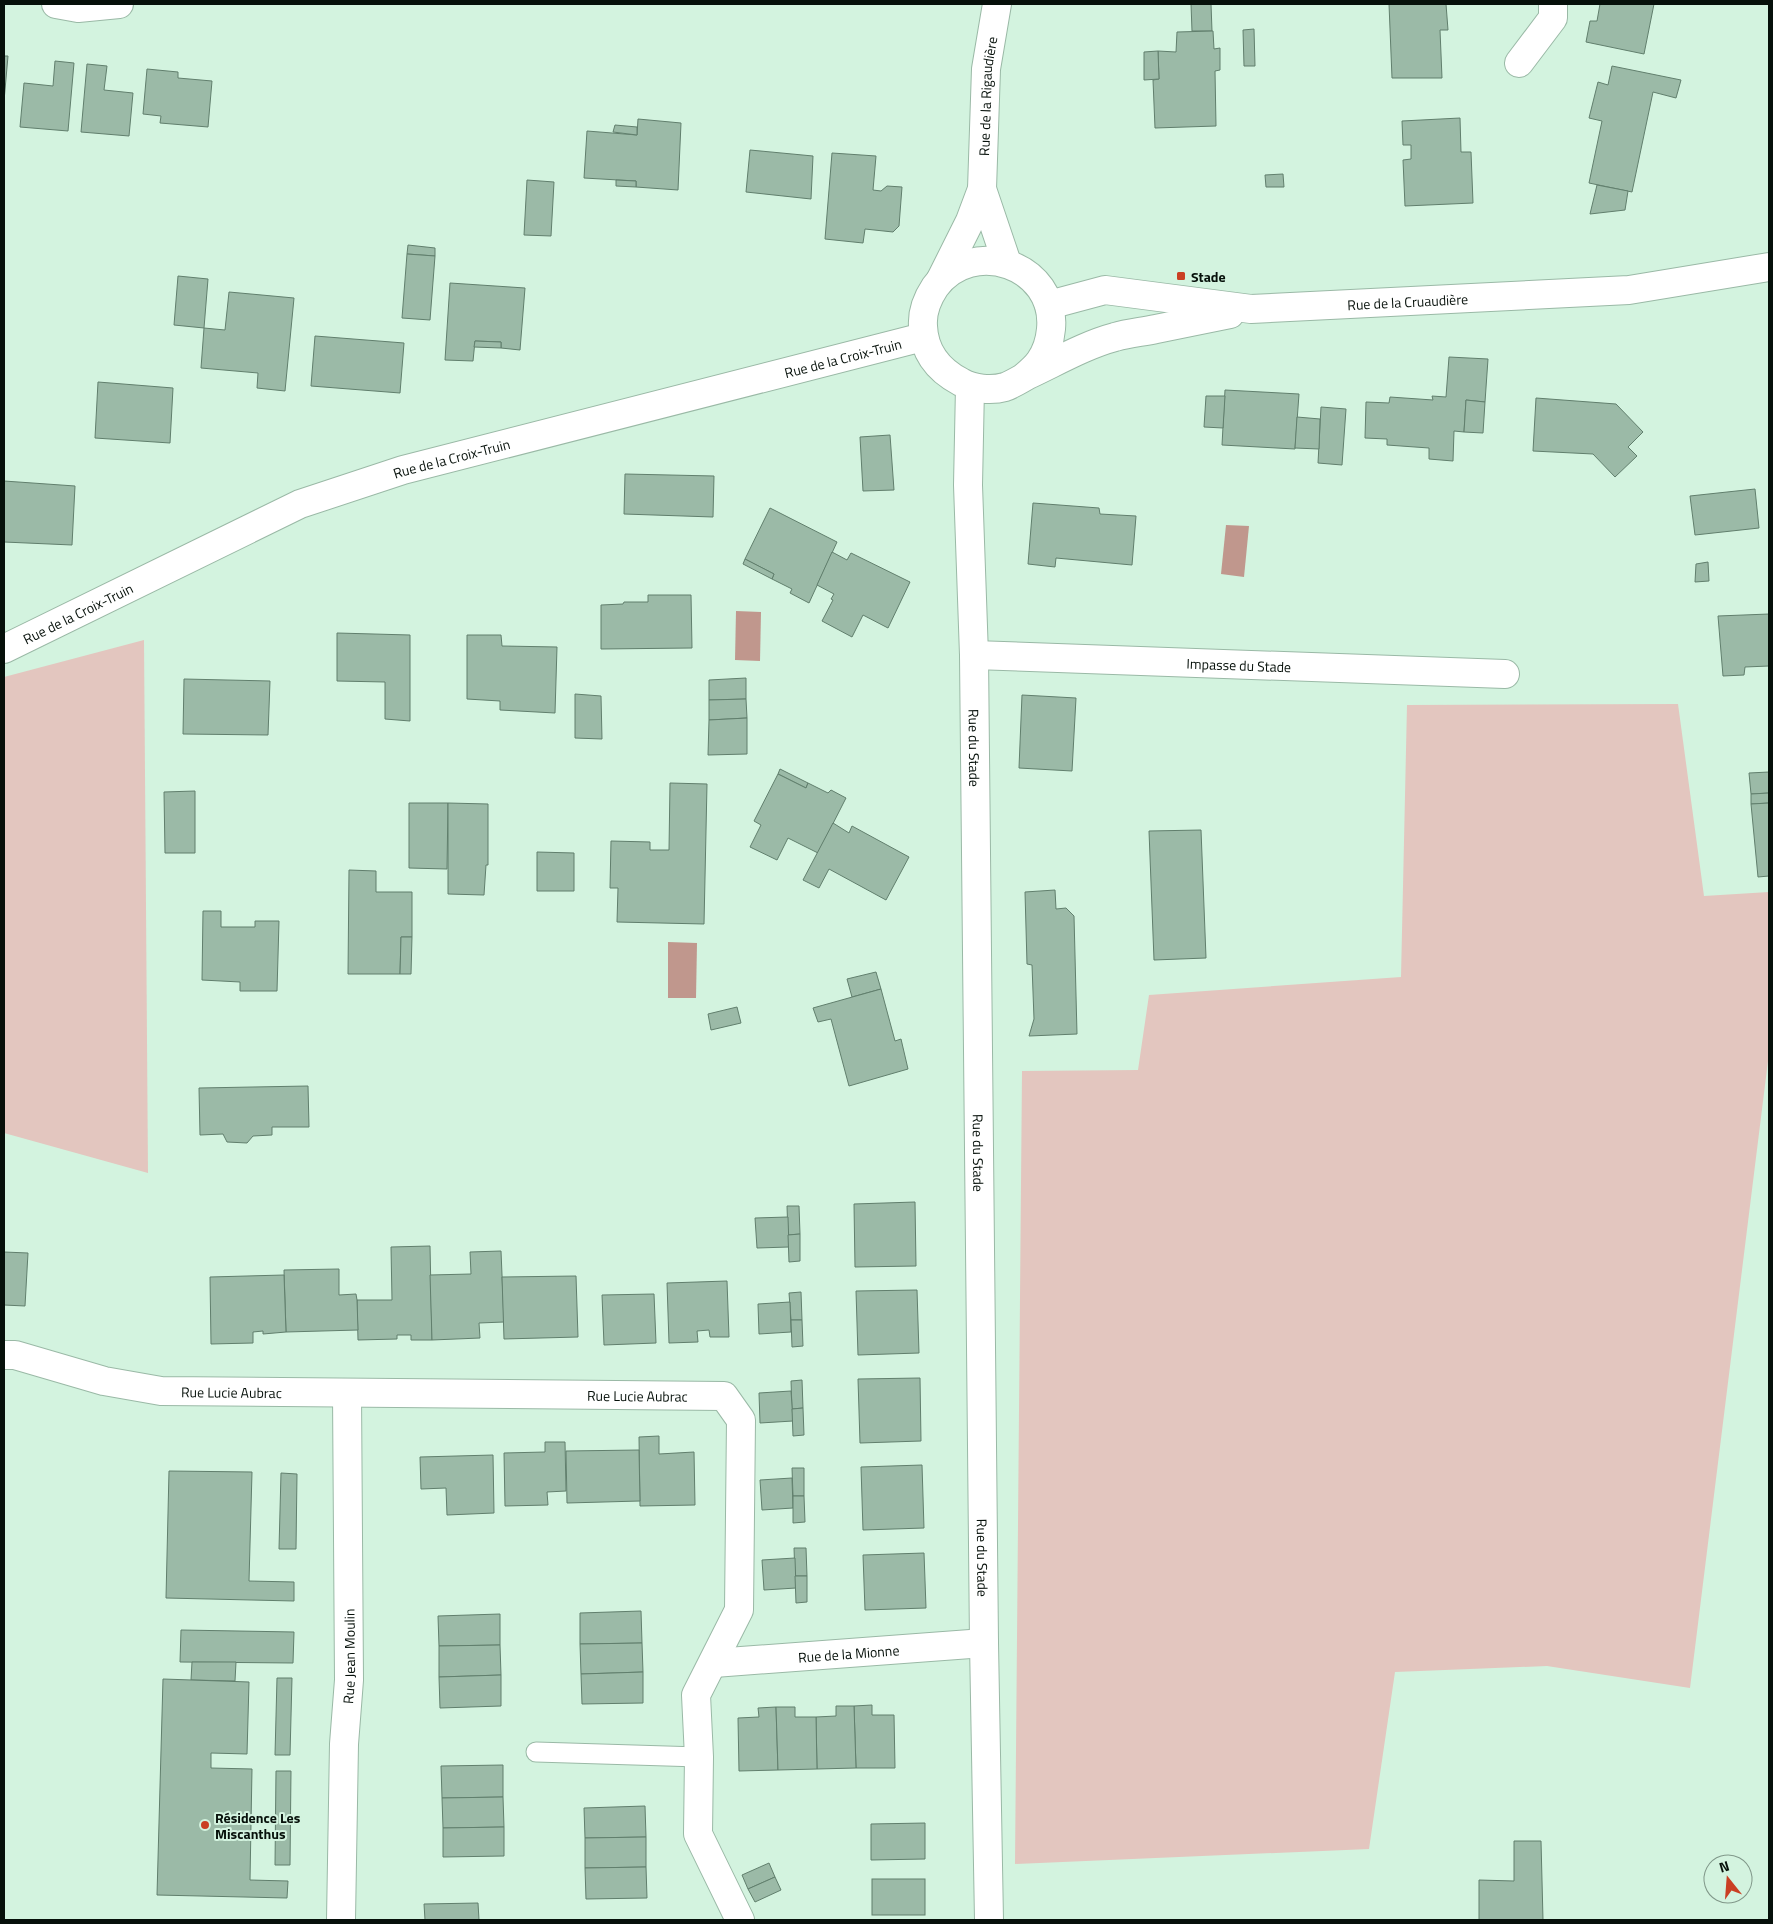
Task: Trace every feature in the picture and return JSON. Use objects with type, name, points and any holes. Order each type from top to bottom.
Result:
[{"type":"street","points":[[56,4],[78,8],[119,4]]},
{"type":"street","name":"Rue de la Rigaudière","points":[[941,279],[970,221],[982,189],[986,69],[997,4]]},
{"type":"street","points":[[1519,64],[1553,18],[1553,4]]},
{"type":"street","name":"Rue de la Rigaudière","points":[[982,189],[1007,263]]},
{"type":"street","points":[[1024,377],[1040,361],[1049,342],[1052,319],[1049,305],[1038,285],[1021,269],[1007,263],[984,260],[963,264],[941,279],[928,297],[922,319],[923,337],[931,358],[946,375],[970,387],[993,389],[1004,387],[1076,352],[1115,337],[1251,309]]},
{"type":"street","name":"Rue de la Cruaudière","points":[[1049,305],[1105,290],[1251,309],[1629,290],[1769,267]]},
{"type":"street","name":"Rue de la Croix-Truin","points":[[4,649],[300,504],[403,470],[923,337]]},
{"type":"street","name":"Rue du Stade","points":[[970,387],[968,485],[974,655],[984,1643],[989,1920]]},
{"type":"street","name":"Impasse du Stade","points":[[974,655],[1505,674]]},
{"type":"street","name":"Rue Lucie Aubrac","points":[[4,1355],[15,1356],[104,1381],[161,1392],[724,1396],[741,1420],[739,1610],[696,1695],[699,1757],[698,1834],[740,1920]]},
{"type":"street","name":"Rue Jean Moulin","points":[[341,1920],[344,1744],[349,1680],[347,1393]]},
{"type":"street","name":"Rue de la Mionne","points":[[714,1662],[984,1643]]},
{"type":"lane","points":[[536,1752],[699,1757]]},
{"type":"shaded area","points":[[1226,525],[1249,526],[1244,577],[1221,574]]},
{"type":"shaded area","points":[[736,611],[761,612],[760,661],[735,660]]},
{"type":"shaded area","points":[[144,640],[148,1173],[4,1133],[4,677]]},
{"type":"shaded area","points":[[1678,704],[1704,896],[1769,892],[1769,1053],[1690,1688],[1547,1666],[1395,1672],[1369,1849],[1015,1864],[1022,1071],[1138,1070],[1149,995],[1401,977],[1407,705]]},
{"type":"shaded area","points":[[668,942],[697,943],[696,998],[668,998]]},
{"type":"building","points":[[1191,4],[1211,4],[1212,31],[1192,31]]},
{"type":"building","points":[[1389,4],[1446,4],[1448,30],[1440,30],[1442,78],[1392,78]]},
{"type":"building","points":[[1600,4],[1654,4],[1644,54],[1586,42],[1590,21],[1597,21]]},
{"type":"building","points":[[1254,29],[1255,66],[1244,66],[1243,30]]},
{"type":"building","points":[[1213,31],[1214,49],[1220,48],[1220,70],[1215,71],[1216,126],[1155,128],[1153,80],[1159,79],[1158,51],[1176,52],[1177,32]]},
{"type":"building","points":[[1158,51],[1159,79],[1144,80],[1144,52]]},
{"type":"building","points":[[4,56],[8,56],[4,101]]},
{"type":"building","points":[[55,61],[74,63],[68,131],[20,127],[24,83],[53,86]]},
{"type":"building","points":[[87,64],[107,66],[104,90],[133,93],[129,136],[81,132]]},
{"type":"building","points":[[1612,66],[1681,80],[1676,98],[1653,92],[1632,192],[1589,183],[1602,121],[1589,118],[1598,82],[1608,85]]},
{"type":"building","points":[[147,69],[178,72],[178,78],[212,81],[208,127],[160,123],[161,116],[143,114]]},
{"type":"building","points":[[1460,118],[1461,152],[1471,152],[1473,203],[1405,206],[1403,160],[1411,159],[1411,145],[1403,145],[1402,121]]},
{"type":"building","points":[[638,119],[681,123],[678,190],[636,187],[636,181],[584,178],[587,131],[637,135]]},
{"type":"building","points":[[615,125],[637,127],[637,135],[613,132]]},
{"type":"building","points":[[750,150],[813,156],[811,199],[746,192]]},
{"type":"building","points":[[832,153],[876,156],[873,190],[881,191],[887,186],[902,187],[899,226],[893,232],[865,229],[863,243],[825,239]]},
{"type":"building","points":[[1283,174],[1284,187],[1266,187],[1265,175]]},
{"type":"building","points":[[527,180],[554,182],[551,236],[524,235]]},
{"type":"building","points":[[616,180],[636,181],[636,187],[616,186]]},
{"type":"building","points":[[1597,185],[1628,191],[1625,210],[1590,214]]},
{"type":"building","points":[[408,245],[435,248],[435,256],[407,254]]},
{"type":"building","points":[[407,254],[435,256],[430,320],[402,318]]},
{"type":"building","points":[[178,276],[208,279],[204,328],[174,325]]},
{"type":"building","points":[[450,283],[525,288],[520,350],[501,348],[501,342],[475,341],[473,361],[445,360]]},
{"type":"building","points":[[229,292],[294,298],[285,391],[257,388],[258,373],[201,368],[204,328],[225,330]]},
{"type":"building","points":[[315,336],[404,343],[400,393],[311,386]]},
{"type":"building","points":[[475,341],[501,342],[501,348],[474,347]]},
{"type":"building","points":[[1449,357],[1488,359],[1485,402],[1466,400],[1464,432],[1454,431],[1453,461],[1429,459],[1429,448],[1387,445],[1387,439],[1365,438],[1366,402],[1389,403],[1390,397],[1433,400],[1432,396],[1446,397]]},
{"type":"building","points":[[98,382],[173,388],[170,443],[95,438]]},
{"type":"building","points":[[1225,390],[1299,394],[1295,449],[1222,445]]},
{"type":"building","points":[[1206,396],[1225,396],[1223,428],[1204,427]]},
{"type":"building","points":[[1536,398],[1616,404],[1643,432],[1628,447],[1637,456],[1615,477],[1593,454],[1533,451]]},
{"type":"building","points":[[1466,400],[1485,402],[1483,433],[1464,432]]},
{"type":"building","points":[[1321,407],[1346,409],[1342,465],[1318,463]]},
{"type":"building","points":[[1297,417],[1320,419],[1319,449],[1295,448]]},
{"type":"building","points":[[890,435],[894,490],[863,491],[860,437]]},
{"type":"building","points":[[625,474],[714,476],[713,517],[624,514]]},
{"type":"building","points":[[4,481],[75,486],[72,545],[4,542]]},
{"type":"building","points":[[1755,489],[1759,528],[1695,535],[1690,496]]},
{"type":"building","points":[[1033,503],[1099,508],[1100,514],[1136,516],[1132,565],[1056,558],[1055,567],[1028,564]]},
{"type":"building","points":[[770,508],[837,542],[809,603],[790,593],[792,589],[772,579],[774,574],[745,559]]},
{"type":"building","points":[[832,552],[847,560],[851,553],[910,582],[888,628],[863,615],[852,637],[822,621],[833,600],[831,599],[834,594],[817,585]]},
{"type":"building","points":[[745,559],[774,574],[772,579],[743,564]]},
{"type":"building","points":[[1708,562],[1709,581],[1695,582],[1696,564]]},
{"type":"building","points":[[648,595],[691,595],[692,648],[601,649],[601,605],[623,604],[624,602],[648,602]]},
{"type":"building","points":[[1769,614],[1769,666],[1745,667],[1744,675],[1723,676],[1718,616]]},
{"type":"building","points":[[337,633],[410,635],[410,721],[385,719],[385,682],[337,681]]},
{"type":"building","points":[[467,635],[501,635],[502,646],[557,647],[555,713],[500,710],[500,701],[467,699]]},
{"type":"building","points":[[746,678],[746,699],[709,700],[709,680]]},
{"type":"building","points":[[184,679],[270,681],[268,735],[183,734]]},
{"type":"building","points":[[575,694],[601,696],[602,739],[575,738]]},
{"type":"building","points":[[1022,695],[1076,698],[1072,771],[1019,768]]},
{"type":"building","points":[[746,699],[747,718],[709,720],[709,700]]},
{"type":"building","points":[[747,718],[747,754],[708,755],[709,720]]},
{"type":"building","points":[[780,769],[808,783],[806,788],[778,774]]},
{"type":"building","points":[[1769,772],[1769,793],[1751,794],[1749,773]]},
{"type":"building","points":[[778,774],[806,788],[808,783],[828,793],[831,790],[846,798],[818,853],[788,838],[777,860],[750,847],[761,825],[754,821]]},
{"type":"building","points":[[670,783],[707,784],[704,924],[617,922],[618,888],[610,888],[611,841],[650,842],[650,850],[669,850]]},
{"type":"building","points":[[195,791],[195,853],[165,853],[164,792]]},
{"type":"building","points":[[1769,793],[1769,803],[1751,804],[1751,794]]},
{"type":"building","points":[[409,803],[448,803],[447,869],[409,868]]},
{"type":"building","points":[[448,803],[488,804],[488,865],[486,865],[484,895],[448,894]]},
{"type":"building","points":[[1769,803],[1769,876],[1758,877],[1751,804]]},
{"type":"building","points":[[833,823],[849,833],[852,826],[909,857],[886,900],[829,869],[819,888],[803,880]]},
{"type":"building","points":[[1201,830],[1206,958],[1154,960],[1149,831]]},
{"type":"building","points":[[537,852],[574,853],[574,891],[537,891]]},
{"type":"building","points":[[349,870],[376,871],[376,892],[412,892],[412,937],[401,937],[400,974],[348,974]]},
{"type":"building","points":[[1055,890],[1056,909],[1066,908],[1074,916],[1077,1034],[1029,1036],[1034,1019],[1032,965],[1027,964],[1025,892]]},
{"type":"building","points":[[203,911],[221,911],[221,927],[255,927],[255,921],[279,921],[277,991],[240,991],[240,982],[202,980]]},
{"type":"building","points":[[401,937],[412,937],[411,974],[400,974]]},
{"type":"building","points":[[876,972],[881,989],[852,997],[847,979]]},
{"type":"building","points":[[881,989],[895,1041],[901,1039],[908,1069],[849,1086],[831,1019],[818,1022],[813,1008]]},
{"type":"building","points":[[737,1007],[741,1023],[711,1030],[708,1014]]},
{"type":"building","points":[[308,1086],[309,1127],[272,1127],[272,1135],[253,1136],[247,1143],[227,1142],[223,1134],[200,1135],[199,1088]]},
{"type":"building","points":[[915,1202],[916,1266],[855,1267],[854,1204]]},
{"type":"building","points":[[787,1206],[799,1206],[800,1234],[788,1235]]},
{"type":"building","points":[[788,1217],[789,1247],[757,1248],[755,1218]]},
{"type":"building","points":[[800,1234],[800,1261],[789,1262],[788,1235]]},
{"type":"building","points":[[430,1246],[432,1340],[411,1340],[411,1335],[397,1335],[397,1339],[358,1340],[357,1300],[392,1300],[391,1247]]},
{"type":"building","points":[[501,1251],[504,1322],[479,1323],[480,1338],[432,1340],[430,1275],[471,1274],[470,1252]]},
{"type":"building","points":[[4,1252],[28,1253],[25,1306],[4,1305]]},
{"type":"building","points":[[339,1269],[339,1295],[356,1294],[358,1330],[286,1332],[284,1270]]},
{"type":"building","points":[[284,1275],[286,1332],[263,1334],[263,1331],[253,1332],[253,1343],[211,1344],[210,1277]]},
{"type":"building","points":[[576,1276],[578,1337],[504,1339],[502,1277]]},
{"type":"building","points":[[727,1281],[729,1337],[710,1337],[709,1330],[697,1331],[698,1342],[669,1343],[667,1283]]},
{"type":"building","points":[[917,1290],[919,1353],[858,1355],[856,1291]]},
{"type":"building","points":[[801,1292],[802,1320],[791,1320],[789,1293]]},
{"type":"building","points":[[654,1294],[656,1343],[604,1345],[602,1295]]},
{"type":"building","points":[[790,1302],[791,1332],[759,1334],[758,1304]]},
{"type":"building","points":[[791,1320],[802,1320],[803,1346],[792,1347]]},
{"type":"building","points":[[920,1378],[921,1441],[860,1443],[858,1379]]},
{"type":"building","points":[[802,1380],[803,1408],[792,1409],[791,1381]]},
{"type":"building","points":[[791,1391],[793,1421],[760,1423],[759,1393]]},
{"type":"building","points":[[803,1408],[804,1435],[793,1436],[792,1409]]},
{"type":"building","points":[[659,1436],[659,1454],[694,1452],[695,1505],[640,1506],[639,1437]]},
{"type":"building","points":[[545,1442],[565,1442],[566,1491],[547,1492],[548,1505],[505,1506],[504,1453],[545,1452]]},
{"type":"building","points":[[639,1450],[640,1501],[567,1503],[566,1451]]},
{"type":"building","points":[[493,1455],[494,1513],[447,1515],[446,1488],[421,1489],[420,1457]]},
{"type":"building","points":[[922,1465],[924,1528],[863,1530],[861,1467]]},
{"type":"building","points":[[792,1468],[804,1468],[804,1496],[793,1496]]},
{"type":"building","points":[[169,1471],[252,1472],[249,1581],[294,1582],[294,1601],[166,1598]]},
{"type":"building","points":[[281,1473],[297,1474],[296,1549],[279,1549]]},
{"type":"building","points":[[792,1478],[793,1508],[762,1510],[760,1480]]},
{"type":"building","points":[[793,1496],[804,1496],[805,1522],[793,1523]]},
{"type":"building","points":[[794,1548],[806,1548],[807,1576],[795,1576]]},
{"type":"building","points":[[924,1553],[926,1608],[865,1610],[863,1555]]},
{"type":"building","points":[[795,1558],[796,1588],[764,1590],[762,1560]]},
{"type":"building","points":[[795,1576],[807,1576],[807,1602],[796,1603]]},
{"type":"building","points":[[641,1611],[642,1643],[580,1644],[580,1613]]},
{"type":"building","points":[[500,1614],[500,1645],[439,1646],[438,1616]]},
{"type":"building","points":[[181,1630],[294,1632],[293,1663],[180,1662]]},
{"type":"building","points":[[642,1643],[643,1672],[581,1674],[580,1644]]},
{"type":"building","points":[[500,1645],[501,1675],[439,1677],[439,1646]]},
{"type":"building","points":[[192,1662],[236,1662],[235,1681],[191,1680]]},
{"type":"building","points":[[643,1672],[643,1703],[582,1704],[581,1674]]},
{"type":"building","points":[[501,1675],[501,1706],[440,1708],[439,1677]]},
{"type":"building","points":[[277,1678],[292,1678],[290,1755],[275,1755]]},
{"type":"building","name":"Résidence Les Miscanthus","points":[[163,1679],[249,1682],[247,1754],[211,1753],[211,1768],[252,1769],[250,1880],[288,1881],[287,1898],[157,1895]]},
{"type":"building","points":[[872,1705],[872,1715],[894,1715],[895,1768],[856,1768],[854,1706]]},
{"type":"building","points":[[836,1706],[854,1706],[856,1768],[817,1769],[816,1717],[836,1716]]},
{"type":"building","points":[[776,1707],[778,1770],[739,1771],[738,1718],[759,1717],[758,1708]]},
{"type":"building","points":[[776,1707],[795,1707],[795,1717],[816,1717],[817,1769],[778,1770]]},
{"type":"building","points":[[503,1765],[503,1797],[442,1798],[441,1766]]},
{"type":"building","points":[[276,1771],[291,1771],[290,1865],[275,1865]]},
{"type":"building","points":[[503,1797],[504,1827],[443,1828],[442,1798]]},
{"type":"building","points":[[645,1806],[646,1837],[585,1838],[584,1808]]},
{"type":"building","points":[[925,1823],[925,1859],[871,1860],[871,1824]]},
{"type":"building","points":[[504,1827],[504,1856],[443,1857],[443,1828]]},
{"type":"building","points":[[646,1837],[646,1867],[585,1868],[585,1838]]},
{"type":"building","points":[[1514,1841],[1541,1841],[1543,1920],[1479,1920],[1479,1880],[1514,1881]]},
{"type":"building","points":[[769,1863],[775,1877],[748,1889],[742,1875]]},
{"type":"building","points":[[646,1867],[647,1898],[586,1899],[585,1868]]},
{"type":"building","points":[[775,1877],[781,1890],[755,1902],[748,1889]]},
{"type":"building","points":[[872,1879],[925,1879],[925,1915],[872,1915]]},
{"type":"building","points":[[478,1903],[479,1920],[425,1920],[424,1904]]},
{"type":"place","name":"Stade","points":[[1181,276]]},
{"type":"place","name":"Résidence Les Miscanthus","points":[[205,1825]]}]
